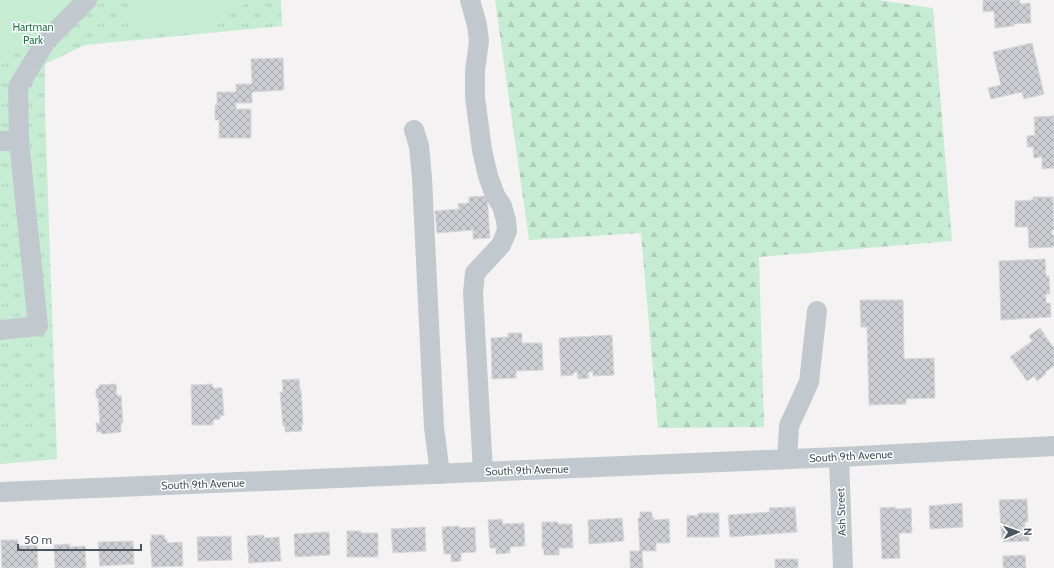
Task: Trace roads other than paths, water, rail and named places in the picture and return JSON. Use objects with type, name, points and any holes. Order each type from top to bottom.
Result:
[{"type":"street","points":[[0,330],[38,326],[9,141],[18,87],[46,41],[87,0]]},
{"type":"street","points":[[470,0],[477,25],[479,41],[475,71],[475,97],[482,150],[488,176],[495,195],[502,206],[507,231],[501,245],[475,273],[474,281],[473,293],[483,472]]},
{"type":"street","points":[[414,130],[419,146],[422,178],[434,427],[440,474]]},
{"type":"street","points":[[787,459],[789,426],[809,382],[817,311]]},
{"type":"street","name":"South 9th Avenue","points":[[0,492],[839,457],[1054,446]]},
{"type":"street","name":"Ash Street","points":[[839,457],[843,568]]},
{"type":"park label","name":"Hartman Park","points":[[33,33]]}]
